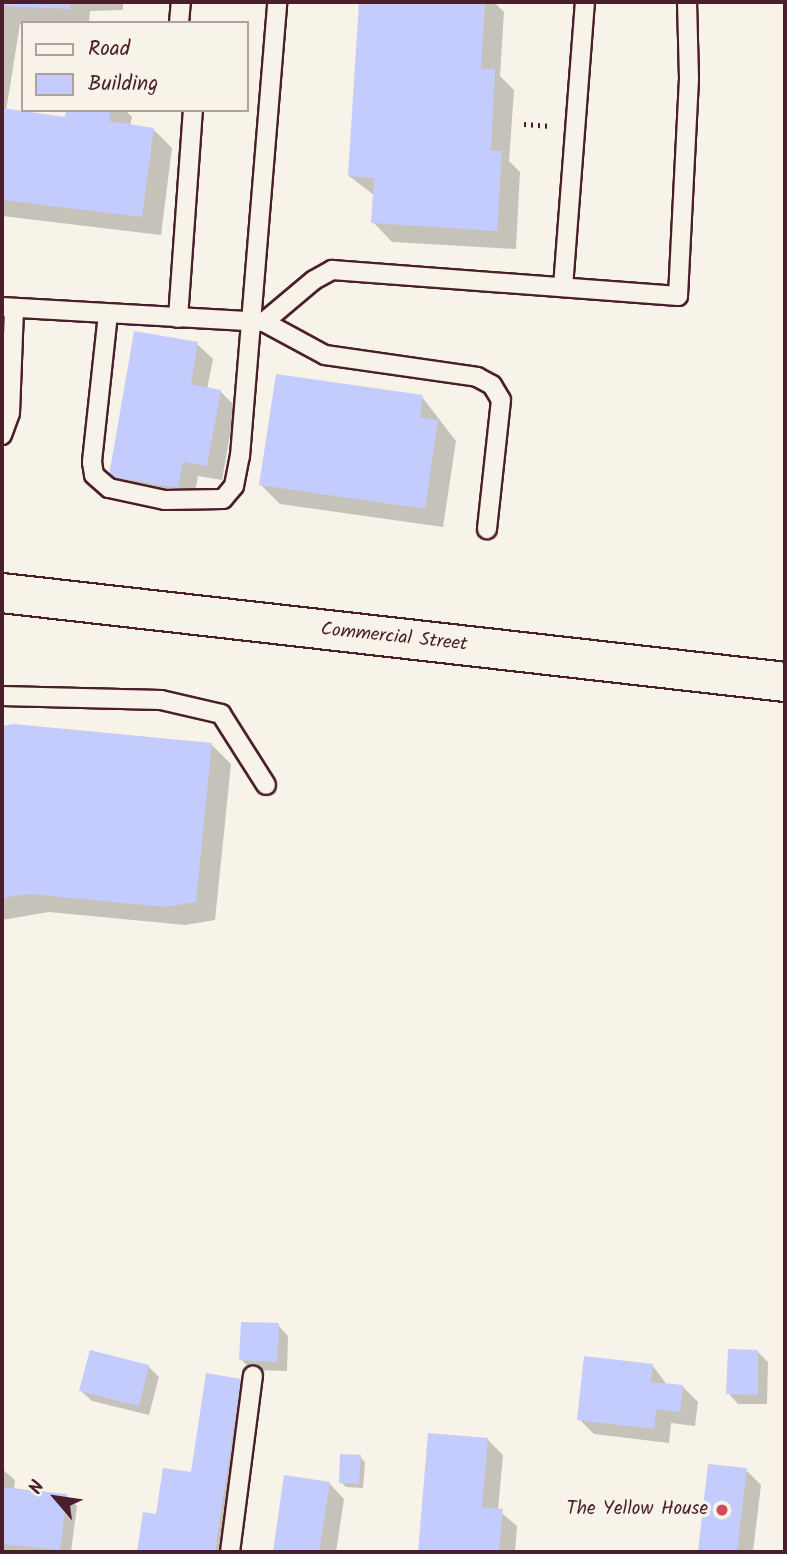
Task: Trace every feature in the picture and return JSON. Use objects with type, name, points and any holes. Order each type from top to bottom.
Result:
[{"type":"street","name":"Commercial Street","points":[[2,593],[785,682]]},
{"type":"lane","points":[[179,21],[181,2]]},
{"type":"lane","points":[[108,314],[92,461],[94,475],[109,488],[165,500],[223,499],[234,486],[257,322],[277,2]]},
{"type":"lane","points":[[563,287],[585,2]]},
{"type":"lane","points":[[257,322],[314,280],[332,271],[678,296],[690,78],[687,2]]},
{"type":"lane","points":[[178,318],[194,112]]},
{"type":"lane","points":[[2,435],[10,414],[8,307],[257,322],[325,355],[477,377],[492,385],[501,400],[487,529]]},
{"type":"lane","points":[[2,696],[161,700],[221,715],[266,785]]},
{"type":"lane","points":[[230,1552],[253,1375]]},
{"type":"building","points":[[2,2],[71,2],[70,9],[2,6]]},
{"type":"building","points":[[359,2],[485,2],[481,69],[495,69],[491,151],[502,151],[497,231],[371,223],[374,178],[348,176]]},
{"type":"building","points":[[2,108],[65,117],[66,112],[111,112],[109,121],[154,128],[142,217],[2,200]]},
{"type":"building","points":[[134,331],[198,342],[191,384],[221,390],[207,466],[183,462],[178,488],[109,476]]},
{"type":"building","points":[[276,374],[423,395],[420,417],[438,420],[425,509],[259,485]]},
{"type":"building","points":[[14,724],[212,743],[196,902],[165,907],[29,894],[2,898],[2,726]]},
{"type":"building","points":[[241,1322],[279,1323],[277,1362],[239,1360]]},
{"type":"building","points":[[728,1349],[758,1350],[758,1395],[726,1394]]},
{"type":"building","points":[[90,1350],[149,1365],[139,1406],[79,1391]]},
{"type":"building","points":[[584,1356],[653,1364],[651,1382],[683,1385],[680,1412],[656,1409],[654,1429],[577,1420]]},
{"type":"building","points":[[206,1373],[241,1379],[215,1552],[137,1552],[143,1512],[156,1514],[163,1468],[191,1472]]},
{"type":"building","points":[[428,1433],[488,1438],[482,1507],[503,1509],[499,1552],[418,1552]]},
{"type":"building","points":[[340,1454],[361,1455],[359,1484],[339,1483]]},
{"type":"building","name":"The Yellow House","points":[[708,1464],[747,1468],[737,1552],[698,1552]]},
{"type":"building","points":[[284,1475],[330,1482],[319,1552],[273,1552]]},
{"type":"building","points":[[2,1487],[67,1494],[60,1550],[2,1544]]},
{"type":"place","name":"The Yellow House","points":[[722,1510]]}]
